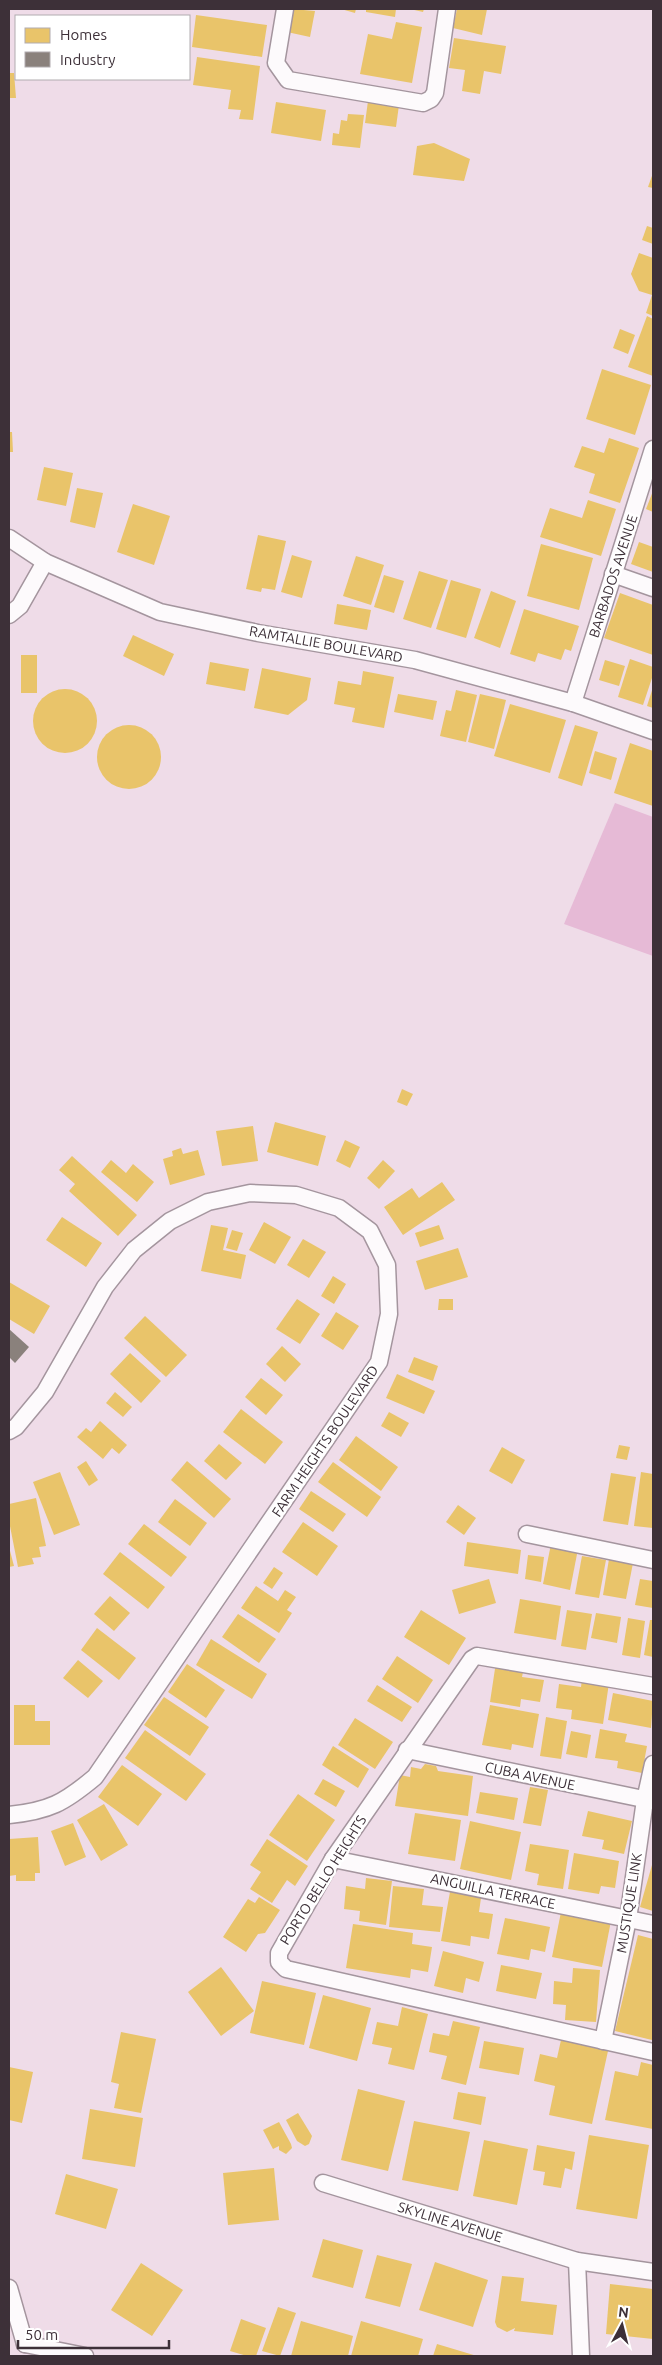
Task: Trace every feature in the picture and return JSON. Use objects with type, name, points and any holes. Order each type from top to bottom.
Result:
[{"type":"street","points":[[285,9],[276,63],[280,72],[288,80],[423,103],[431,99],[435,93],[447,9]]},
{"type":"street","name":"BARBADOS AVENUE","points":[[573,703],[653,449]]},
{"type":"street","name":"RAMTALLIE BOULEVARD","points":[[9,538],[45,562],[160,612],[258,633],[415,660],[573,703],[653,731]]},
{"type":"street","points":[[9,615],[20,606],[45,562]]},
{"type":"street","points":[[613,574],[653,588]]},
{"type":"street","name":"FARM HEIGHTS BOULEVARD","points":[[9,1431],[16,1427],[44,1392],[105,1287],[134,1250],[170,1221],[208,1202],[250,1193],[259,1193],[296,1195],[339,1208],[370,1231],[387,1265],[389,1314],[379,1362],[95,1777],[69,1799],[38,1812],[9,1815]]},
{"type":"street","points":[[527,1534],[653,1560]]},
{"type":"street","name":"PORTO BELLO HEIGHTS","points":[[653,1686],[478,1656],[472,1659],[333,1858],[279,1953],[279,1962],[286,1969],[653,2052]]},
{"type":"street","name":"CUBA AVENUE","points":[[407,1750],[649,1800]]},
{"type":"street","name":"MUSTIQUE LINK","points":[[604,2041],[628,1919],[649,1800],[653,1764]]},
{"type":"street","name":"ANGUILLA TERRACE","points":[[333,1858],[653,1924]]},
{"type":"street","name":"SKYLINE AVENUE","points":[[323,2183],[577,2261],[653,2272]]},
{"type":"street","points":[[577,2261],[581,2356]]},
{"type":"street","points":[[9,2288],[21,2350],[85,2356]]},
{"type":"shaded area","points":[[615,803],[653,817],[653,956],[564,924]]},
{"type":"building: Homes","points":[[292,9],[315,11],[310,37],[287,32]]},
{"type":"building: Homes","points":[[341,9],[356,9],[355,13]]},
{"type":"building: Homes","points":[[366,9],[396,9],[395,17],[366,12]]},
{"type":"building: Homes","points":[[410,9],[424,9],[423,12]]},
{"type":"building: Homes","points":[[457,9],[487,9],[482,35],[453,28]]},
{"type":"building: Homes","points":[[196,15],[267,25],[262,57],[192,47]]},
{"type":"building: Homes","points":[[396,22],[422,27],[412,83],[360,74],[368,34],[392,39]]},
{"type":"building: Homes","points":[[454,38],[506,46],[501,74],[484,71],[480,94],[462,91],[465,70],[449,68]]},
{"type":"building: Homes","points":[[197,57],[260,66],[253,120],[239,119],[241,110],[228,109],[231,90],[193,85]]},
{"type":"building: Homes","points":[[9,73],[14,73],[16,98],[9,98]]},
{"type":"building: Homes","points":[[368,101],[399,105],[396,127],[365,123]]},
{"type":"building: Homes","points":[[276,102],[326,110],[321,141],[271,133]]},
{"type":"building: Homes","points":[[348,114],[364,115],[360,148],[332,145],[333,133],[339,134],[341,120],[347,121]]},
{"type":"building: Homes","points":[[434,143],[470,159],[464,181],[413,175],[417,146]]},
{"type":"building: Homes","points":[[653,173],[653,188],[648,187]]},
{"type":"building: Homes","points":[[647,226],[653,228],[653,244],[642,240]]},
{"type":"building: Homes","points":[[639,253],[653,258],[653,316],[646,313],[652,295],[639,291],[631,274]]},
{"type":"building: Homes","points":[[647,316],[653,319],[653,376],[628,367]]},
{"type":"building: Homes","points":[[620,329],[635,335],[628,354],[613,348]]},
{"type":"building: Homes","points":[[602,369],[651,385],[635,435],[586,419]]},
{"type":"building: Homes","points":[[9,432],[12,432],[13,452],[9,452]]},
{"type":"building: Homes","points":[[609,438],[639,448],[620,503],[589,493],[595,474],[574,467],[582,446],[604,453]]},
{"type":"building: Homes","points":[[44,467],[73,473],[66,506],[37,500]]},
{"type":"building: Homes","points":[[77,488],[103,493],[95,528],[70,522]]},
{"type":"building: Homes","points":[[653,491],[653,512],[646,509]]},
{"type":"building: Homes","points":[[588,500],[616,509],[601,556],[540,537],[550,508],[582,518]]},
{"type":"building: Homes","points":[[133,504],[170,516],[154,565],[117,552]]},
{"type":"building: Homes","points":[[258,535],[286,541],[275,590],[262,588],[261,592],[246,589]]},
{"type":"building: Homes","points":[[639,542],[653,547],[653,572],[631,564]]},
{"type":"building: Homes","points":[[541,544],[593,558],[579,610],[527,596]]},
{"type":"building: Homes","points":[[292,555],[312,561],[302,598],[281,592]]},
{"type":"building: Homes","points":[[356,556],[384,565],[371,605],[343,596]]},
{"type":"building: Homes","points":[[419,571],[448,580],[431,628],[403,619]]},
{"type":"building: Homes","points":[[384,575],[404,581],[394,613],[374,607]]},
{"type":"building: Homes","points":[[451,580],[481,589],[466,638],[436,629]]},
{"type":"building: Homes","points":[[491,591],[516,601],[500,648],[474,638]]},
{"type":"building: Homes","points":[[620,593],[653,605],[653,655],[604,638]]},
{"type":"building: Homes","points":[[337,604],[371,610],[367,630],[334,624]]},
{"type":"building: Homes","points":[[524,609],[579,626],[571,651],[565,649],[561,660],[538,653],[535,662],[510,654]]},
{"type":"building: Homes","points":[[133,635],[174,654],[164,676],[123,656]]},
{"type":"building: Homes","points":[[21,655],[37,655],[37,693],[21,693]]},
{"type":"building: Homes","points":[[630,659],[653,667],[653,675],[643,705],[618,697]]},
{"type":"building: Homes","points":[[605,660],[625,666],[619,686],[599,680]]},
{"type":"building: Homes","points":[[210,662],[249,669],[245,691],[206,684]]},
{"type":"building: Homes","points":[[262,668],[311,678],[307,700],[288,715],[254,708]]},
{"type":"building: Homes","points":[[363,671],[394,677],[384,728],[352,722],[355,708],[334,704],[338,681],[361,685]]},
{"type":"building: Homes","points":[[653,687],[653,708],[647,706]]},
{"type":"building: Homes","points":[[65,689],[77,691],[88,698],[95,709],[97,721],[95,733],[88,744],[77,751],[65,753],[53,751],[42,744],[35,733],[33,721],[35,709],[42,698],[53,691]]},
{"type":"building: Homes","points":[[456,690],[477,695],[466,742],[440,736],[446,710],[451,711]]},
{"type":"building: Homes","points":[[398,694],[437,701],[433,720],[394,712]]},
{"type":"building: Homes","points":[[480,694],[506,700],[494,749],[468,742]]},
{"type":"building: Homes","points":[[510,704],[566,720],[550,773],[494,756]]},
{"type":"building: Homes","points":[[123,725],[135,725],[152,734],[159,745],[161,757],[159,769],[152,780],[135,789],[123,789],[111,784],[102,775],[97,763],[97,751],[102,739],[111,730]]},
{"type":"building: Homes","points":[[575,725],[598,732],[582,786],[558,778]]},
{"type":"building: Homes","points":[[630,743],[653,751],[653,806],[614,793]]},
{"type":"building: Homes","points":[[595,751],[617,758],[611,780],[589,773]]},
{"type":"building: Homes","points":[[402,1089],[413,1094],[407,1106],[397,1102]]},
{"type":"building: Homes","points":[[275,1122],[326,1136],[318,1166],[267,1152]]},
{"type":"building: Homes","points":[[253,1126],[258,1161],[222,1166],[216,1131]]},
{"type":"building: Homes","points":[[345,1140],[360,1147],[350,1168],[336,1161]]},
{"type":"building: Homes","points":[[181,1148],[183,1154],[198,1150],[205,1175],[170,1185],[163,1159],[173,1156],[172,1151]]},
{"type":"building: Homes","points":[[72,1156],[137,1215],[118,1236],[69,1191],[75,1184],[59,1170]]},
{"type":"building: Homes","points":[[111,1160],[126,1173],[133,1164],[154,1182],[137,1202],[101,1172]]},
{"type":"building: Homes","points":[[383,1160],[395,1171],[379,1189],[367,1178]]},
{"type":"building: Homes","points":[[442,1182],[455,1200],[403,1235],[384,1207],[412,1188],[419,1198]]},
{"type":"building: Homes","points":[[62,1217],[102,1243],[86,1267],[46,1240]]},
{"type":"building: Homes","points":[[264,1222],[291,1237],[275,1264],[249,1250]]},
{"type":"building: Homes","points":[[211,1225],[228,1228],[223,1250],[246,1255],[241,1279],[201,1271]]},
{"type":"building: Homes","points":[[439,1225],[444,1239],[420,1247],[415,1233]]},
{"type":"building: Homes","points":[[232,1230],[243,1233],[237,1251],[226,1248]]},
{"type":"building: Homes","points":[[303,1239],[326,1252],[309,1278],[287,1265]]},
{"type":"building: Homes","points":[[458,1248],[468,1277],[425,1290],[416,1261]]},
{"type":"building: Homes","points":[[333,1276],[346,1284],[334,1304],[321,1296]]},
{"type":"building: Homes","points":[[9,1282],[50,1306],[34,1334],[9,1319]]},
{"type":"building: Homes","points":[[297,1299],[320,1314],[300,1344],[276,1329]]},
{"type":"building: Homes","points":[[439,1299],[453,1299],[453,1310],[438,1310]]},
{"type":"building: Homes","points":[[336,1312],[359,1326],[343,1350],[321,1336]]},
{"type":"building: Homes","points":[[145,1316],[187,1355],[166,1377],[124,1338]]},
{"type":"building: Homes","points":[[282,1346],[301,1364],[285,1382],[266,1364]]},
{"type":"building: Homes","points":[[130,1353],[161,1381],[141,1403],[110,1374]]},
{"type":"building: Homes","points":[[414,1357],[438,1366],[433,1381],[408,1372]]},
{"type":"building: Homes","points":[[397,1374],[435,1391],[424,1414],[386,1398]]},
{"type":"building: Homes","points":[[261,1378],[283,1395],[266,1415],[245,1397]]},
{"type":"building: Homes","points":[[115,1392],[132,1407],[123,1417],[106,1403]]},
{"type":"building: Homes","points":[[241,1409],[283,1442],[265,1464],[223,1432]]},
{"type":"building: Homes","points":[[389,1412],[409,1423],[401,1437],[381,1426]]},
{"type":"building: Homes","points":[[100,1421],[127,1445],[119,1454],[112,1448],[103,1459],[77,1437],[86,1428],[91,1432]]},
{"type":"building: Homes","points":[[356,1436],[398,1467],[381,1491],[339,1460]]},
{"type":"building: Homes","points":[[219,1444],[242,1463],[226,1480],[204,1461]]},
{"type":"building: Homes","points":[[619,1445],[630,1447],[627,1460],[616,1458]]},
{"type":"building: Homes","points":[[502,1447],[525,1460],[512,1484],[489,1471]]},
{"type":"building: Homes","points":[[86,1461],[98,1480],[89,1486],[77,1467]]},
{"type":"building: Homes","points":[[187,1461],[231,1499],[214,1518],[171,1480]]},
{"type":"building: Homes","points":[[333,1462],[381,1497],[367,1517],[318,1482]]},
{"type":"building: Homes","points":[[60,1472],[80,1525],[54,1535],[33,1482]]},
{"type":"building: Homes","points":[[641,1472],[653,1474],[653,1528],[634,1526]]},
{"type":"building: Homes","points":[[611,1473],[636,1477],[628,1525],[603,1521]]},
{"type":"building: Homes","points":[[311,1491],[346,1514],[333,1532],[299,1509]]},
{"type":"building: Homes","points":[[36,1498],[46,1546],[39,1547],[41,1557],[32,1558],[34,1564],[18,1567],[9,1521],[9,1504]]},
{"type":"building: Homes","points":[[175,1499],[207,1523],[190,1546],[158,1522]]},
{"type":"building: Homes","points":[[458,1505],[476,1518],[464,1535],[446,1522]]},
{"type":"building: Homes","points":[[303,1522],[338,1546],[317,1576],[282,1552]]},
{"type":"building: Homes","points":[[144,1524],[187,1557],[171,1577],[128,1544]]},
{"type":"building: Homes","points":[[467,1542],[521,1550],[518,1574],[464,1566]]},
{"type":"building: Homes","points":[[551,1544],[578,1549],[570,1590],[543,1584]]},
{"type":"building: Homes","points":[[9,1547],[14,1566],[9,1567]]},
{"type":"building: Homes","points":[[120,1552],[165,1587],[148,1609],[103,1574]]},
{"type":"building: Homes","points":[[528,1555],[544,1557],[541,1582],[525,1579]]},
{"type":"building: Homes","points":[[582,1556],[606,1560],[599,1598],[575,1594]]},
{"type":"building: Homes","points":[[609,1559],[633,1563],[626,1599],[603,1595]]},
{"type":"building: Homes","points":[[274,1567],[283,1573],[272,1589],[263,1583]]},
{"type":"building: Homes","points":[[489,1579],[496,1603],[459,1614],[452,1590]]},
{"type":"building: Homes","points":[[640,1579],[653,1581],[653,1608],[635,1605]]},
{"type":"building: Homes","points":[[256,1586],[278,1601],[285,1590],[296,1597],[287,1610],[292,1613],[279,1633],[241,1608]]},
{"type":"building: Homes","points":[[110,1596],[130,1613],[114,1631],[94,1614]]},
{"type":"building: Homes","points":[[520,1599],[561,1606],[556,1640],[514,1633]]},
{"type":"building: Homes","points":[[421,1610],[466,1638],[449,1665],[404,1637]]},
{"type":"building: Homes","points":[[567,1610],[592,1614],[586,1650],[561,1646]]},
{"type":"building: Homes","points":[[596,1613],[621,1617],[617,1643],[591,1638]]},
{"type":"building: Homes","points":[[238,1614],[276,1639],[259,1663],[222,1637]]},
{"type":"building: Homes","points":[[628,1618],[645,1621],[640,1658],[622,1655]]},
{"type":"building: Homes","points":[[650,1620],[653,1620],[653,1657],[644,1655]]},
{"type":"building: Homes","points":[[97,1628],[136,1658],[119,1680],[81,1650]]},
{"type":"building: Homes","points":[[211,1639],[267,1674],[252,1699],[196,1665]]},
{"type":"building: Homes","points":[[397,1656],[433,1680],[418,1703],[382,1679]]},
{"type":"building: Homes","points":[[78,1660],[103,1681],[88,1698],[63,1678]]},
{"type":"building: Homes","points":[[496,1662],[524,1667],[522,1677],[544,1680],[540,1702],[521,1699],[520,1707],[490,1702]]},
{"type":"building: Homes","points":[[187,1664],[225,1690],[206,1718],[168,1692]]},
{"type":"building: Homes","points":[[582,1679],[609,1683],[603,1724],[571,1719],[572,1710],[556,1708],[559,1684],[581,1687]]},
{"type":"building: Homes","points":[[377,1685],[412,1707],[402,1722],[367,1701]]},
{"type":"building: Homes","points":[[613,1693],[653,1701],[651,1728],[608,1720]]},
{"type":"building: Homes","points":[[164,1697],[209,1727],[190,1756],[144,1725]]},
{"type":"building: Homes","points":[[14,1705],[35,1705],[35,1721],[50,1721],[50,1745],[14,1745]]},
{"type":"building: Homes","points":[[490,1705],[539,1714],[533,1748],[512,1744],[511,1750],[482,1745]]},
{"type":"building: Homes","points":[[546,1717],[567,1721],[561,1759],[540,1756]]},
{"type":"building: Homes","points":[[355,1718],[393,1742],[375,1769],[338,1745]]},
{"type":"building: Homes","points":[[600,1729],[627,1734],[625,1742],[647,1746],[642,1773],[617,1768],[618,1761],[595,1758]]},
{"type":"building: Homes","points":[[145,1730],[206,1774],[186,1801],[125,1758]]},
{"type":"building: Homes","points":[[571,1731],[591,1735],[587,1758],[566,1754]]},
{"type":"building: Homes","points":[[333,1746],[369,1769],[358,1788],[322,1765]]},
{"type":"building: Homes","points":[[425,1764],[436,1766],[438,1771],[473,1776],[468,1816],[395,1806],[400,1775],[410,1777],[411,1767],[421,1769]]},
{"type":"building: Homes","points":[[122,1765],[162,1794],[138,1826],[98,1797]]},
{"type":"building: Homes","points":[[323,1779],[345,1791],[336,1807],[314,1794]]},
{"type":"building: Homes","points":[[530,1787],[548,1790],[541,1826],[523,1823]]},
{"type":"building: Homes","points":[[480,1792],[518,1798],[514,1820],[476,1813]]},
{"type":"building: Homes","points":[[298,1794],[335,1820],[307,1861],[269,1835]]},
{"type":"building: Homes","points":[[104,1804],[128,1845],[101,1861],[77,1820]]},
{"type":"building: Homes","points":[[588,1811],[632,1821],[624,1854],[602,1849],[604,1840],[582,1836]]},
{"type":"building: Homes","points":[[415,1813],[461,1820],[455,1861],[408,1854]]},
{"type":"building: Homes","points":[[470,1821],[521,1832],[511,1880],[460,1869]]},
{"type":"building: Homes","points":[[73,1823],[86,1857],[65,1866],[51,1831]]},
{"type":"building: Homes","points":[[38,1837],[40,1873],[35,1873],[35,1881],[16,1881],[16,1875],[9,1876],[9,1839]]},
{"type":"building: Homes","points":[[267,1839],[308,1866],[295,1886],[287,1880],[272,1903],[250,1889],[261,1872],[250,1865]]},
{"type":"building: Homes","points":[[530,1844],[569,1850],[563,1889],[537,1885],[539,1874],[525,1871]]},
{"type":"building: Homes","points":[[574,1853],[619,1861],[615,1888],[601,1886],[599,1894],[568,1889]]},
{"type":"building: Homes","points":[[653,1865],[653,1911],[640,1907]]},
{"type":"building: Homes","points":[[366,1878],[392,1881],[386,1925],[359,1921],[360,1911],[344,1909],[346,1886],[365,1889]]},
{"type":"building: Homes","points":[[393,1886],[424,1889],[422,1905],[443,1907],[440,1932],[389,1927]]},
{"type":"building: Homes","points":[[450,1892],[481,1898],[479,1912],[493,1914],[489,1939],[471,1936],[470,1946],[441,1941]]},
{"type":"building: Homes","points":[[259,1897],[280,1910],[265,1933],[258,1934],[246,1952],[223,1937],[248,1899],[255,1903]]},
{"type":"building: Homes","points":[[561,1912],[611,1921],[602,1967],[552,1957]]},
{"type":"building: Homes","points":[[505,1918],[550,1927],[545,1952],[531,1949],[529,1960],[497,1954]]},
{"type":"building: Homes","points":[[353,1924],[413,1933],[412,1944],[432,1947],[428,1972],[411,1969],[410,1978],[346,1968]]},
{"type":"building: Homes","points":[[638,1935],[653,1939],[652,2040],[615,2031]]},
{"type":"building: Homes","points":[[443,1951],[484,1962],[479,1982],[466,1978],[463,1993],[434,1986]]},
{"type":"building: Homes","points":[[501,1965],[542,1973],[536,1999],[496,1991]]},
{"type":"building: Homes","points":[[221,1967],[254,2011],[221,2036],[188,1992]]},
{"type":"building: Homes","points":[[573,1968],[600,1970],[596,2022],[565,2020],[566,2005],[553,2004],[554,1981],[572,1983]]},
{"type":"building: Homes","points":[[262,1981],[316,1993],[304,2045],[250,2033]]},
{"type":"building: Homes","points":[[323,1995],[371,2008],[357,2061],[309,2048]]},
{"type":"building: Homes","points":[[402,2007],[428,2014],[414,2070],[388,2064],[392,2048],[372,2044],[377,2022],[398,2026]]},
{"type":"building: Homes","points":[[453,2021],[480,2027],[466,2085],[441,2079],[447,2056],[429,2052],[433,2033],[449,2036]]},
{"type":"building: Homes","points":[[121,2032],[156,2039],[141,2113],[114,2108],[119,2084],[111,2082]]},
{"type":"building: Homes","points":[[561,2040],[608,2051],[592,2124],[549,2115],[555,2086],[534,2081],[540,2054],[557,2058]]},
{"type":"building: Homes","points":[[484,2041],[524,2048],[519,2075],[479,2068]]},
{"type":"building: Homes","points":[[641,2062],[653,2065],[653,2129],[605,2120],[615,2071],[638,2076]]},
{"type":"building: Homes","points":[[9,2067],[33,2072],[22,2123],[9,2120]]},
{"type":"building: Homes","points":[[358,2089],[405,2101],[388,2171],[341,2160]]},
{"type":"building: Homes","points":[[458,2092],[486,2097],[481,2125],[453,2119]]},
{"type":"building: Homes","points":[[90,2109],[143,2118],[135,2167],[82,2159]]},
{"type":"building: Homes","points":[[298,2113],[312,2136],[309,2144],[305,2146],[297,2141],[286,2120]]},
{"type":"building: Homes","points":[[414,2121],[470,2132],[458,2191],[402,2180]]},
{"type":"building: Homes","points":[[279,2122],[292,2148],[286,2154],[279,2150],[279,2146],[273,2149],[263,2130]]},
{"type":"building: Homes","points":[[589,2135],[649,2145],[637,2219],[576,2209]]},
{"type":"building: Homes","points":[[484,2140],[528,2149],[517,2205],[473,2196]]},
{"type":"building: Homes","points":[[537,2145],[575,2152],[572,2170],[565,2168],[561,2188],[543,2185],[545,2172],[533,2170]]},
{"type":"building: Homes","points":[[274,2168],[279,2220],[228,2225],[223,2173]]},
{"type":"building: Homes","points":[[66,2174],[118,2189],[106,2229],[55,2214]]},
{"type":"building: Homes","points":[[323,2239],[363,2250],[353,2288],[312,2277]]},
{"type":"building: Homes","points":[[377,2255],[412,2264],[400,2307],[365,2298]]},
{"type":"building: Homes","points":[[435,2262],[488,2280],[473,2327],[419,2310]]},
{"type":"building: Homes","points":[[141,2263],[183,2290],[152,2336],[111,2310]]},
{"type":"building: Homes","points":[[502,2276],[524,2278],[521,2301],[557,2305],[553,2335],[514,2331],[515,2328],[507,2332],[497,2327],[495,2322]]},
{"type":"building: Homes","points":[[610,2284],[653,2289],[653,2339],[606,2334]]},
{"type":"building: Homes","points":[[278,2307],[296,2313],[280,2356],[262,2351]]},
{"type":"building: Homes","points":[[241,2319],[266,2328],[256,2356],[247,2356],[230,2351]]},
{"type":"building: Homes","points":[[301,2321],[353,2336],[348,2356],[291,2356]]},
{"type":"building: Homes","points":[[361,2321],[423,2339],[418,2356],[351,2356]]},
{"type":"building: Homes","points":[[437,2344],[477,2356],[433,2356]]},
{"type":"building: Industry","points":[[9,1329],[29,1347],[15,1363],[9,1357]]}]
